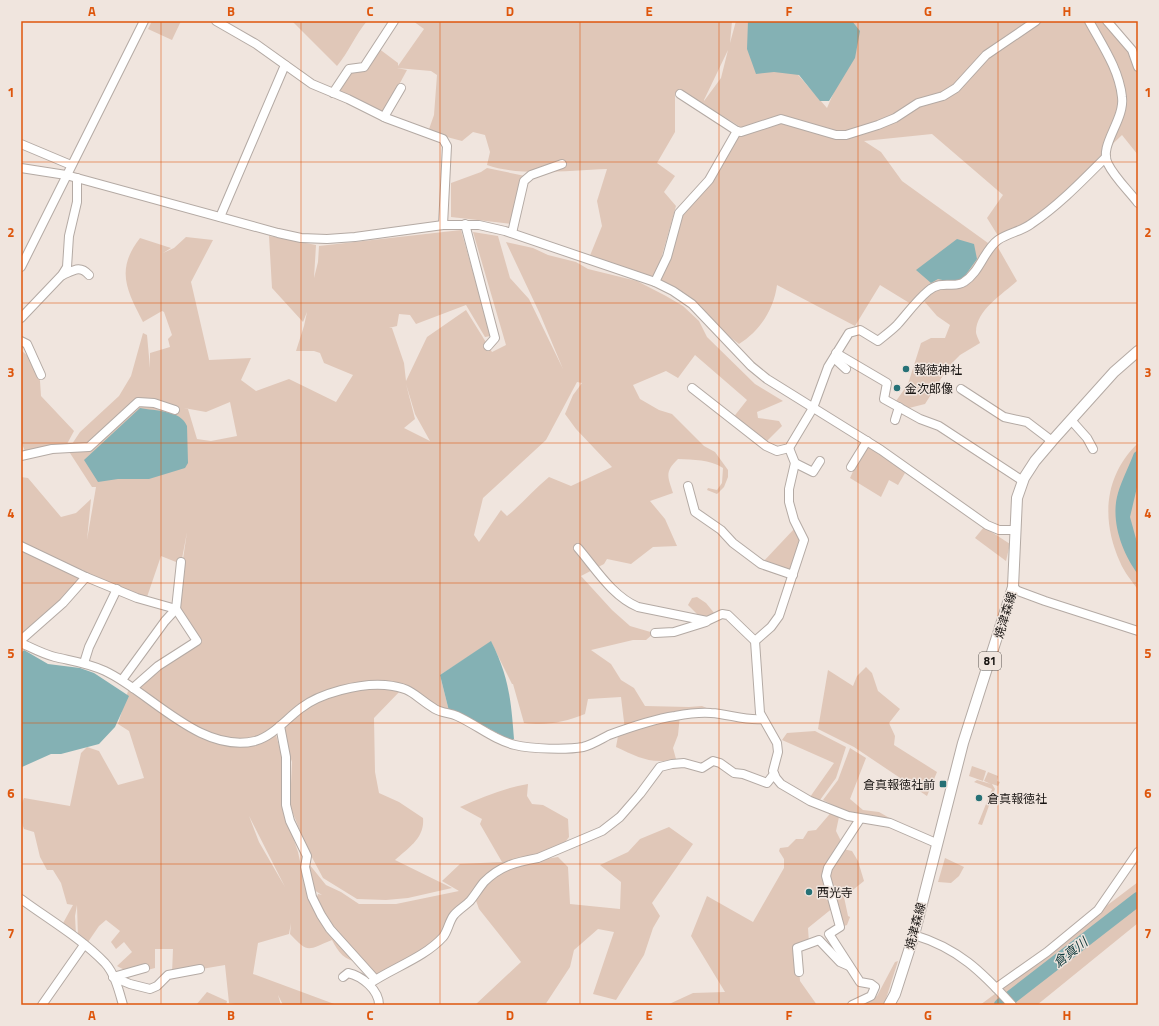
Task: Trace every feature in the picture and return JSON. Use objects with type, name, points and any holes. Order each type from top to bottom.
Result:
[{"type":"main road","name":"焼津森線","points":[[889,1005],[895,994],[914,935],[936,843],[963,743],[1013,587],[1017,498],[1023,481],[1035,461],[1052,441],[1114,372],[1137,354]]},
{"type":"street","points":[[21,267],[144,21]]},
{"type":"street","points":[[216,21],[256,44],[312,84],[384,117],[443,139],[447,146],[444,225]]},
{"type":"street","points":[[333,93],[349,68],[364,67],[394,21]]},
{"type":"street","points":[[680,94],[737,131],[741,132],[782,119],[836,135],[846,135],[895,118],[918,103],[943,96],[956,88],[986,55],[1036,21]]},
{"type":"street","points":[[1089,21],[1114,68],[1122,98],[1121,115],[1107,146],[1106,157],[1108,164],[1138,203]]},
{"type":"street","points":[[1107,21],[1132,50],[1138,67]]},
{"type":"street","points":[[220,217],[285,65]]},
{"type":"street","points":[[384,117],[401,88]]},
{"type":"street","points":[[655,282],[667,257],[679,213],[709,180],[737,131]]},
{"type":"street","points":[[21,144],[71,165]]},
{"type":"street","points":[[692,388],[766,446],[777,451],[789,448],[813,408],[828,367],[849,333],[860,330],[878,341],[896,326],[927,292],[935,286],[946,283],[956,285],[964,282],[977,269],[992,245],[1000,239],[1030,226],[1068,196],[1106,157]]},
{"type":"street","points":[[512,233],[524,181],[531,175],[562,164]]},
{"type":"street","points":[[21,168],[66,175],[301,238],[327,239],[355,237],[444,225],[478,225],[512,233],[655,282],[673,291],[692,304],[751,366],[767,379],[867,441],[987,525],[999,530],[1016,530]]},
{"type":"street","points":[[21,318],[62,275],[67,267],[69,236],[77,202],[77,178]]},
{"type":"street","points":[[465,224],[495,338],[488,346]]},
{"type":"street","points":[[62,275],[78,268],[84,269],[89,275]]},
{"type":"street","points":[[21,341],[27,344],[41,375]]},
{"type":"street","points":[[835,356],[846,369]]},
{"type":"street","points":[[835,356],[887,383],[884,399],[920,419],[939,426],[1023,481]]},
{"type":"street","points":[[962,389],[1004,417],[1027,422],[1052,441]]},
{"type":"street","points":[[21,456],[52,448],[89,447],[138,402],[154,404],[175,410]]},
{"type":"street","points":[[895,420],[899,407]]},
{"type":"street","points":[[1071,420],[1087,438],[1093,449]]},
{"type":"street","points":[[851,467],[867,441]]},
{"type":"street","points":[[755,641],[771,628],[779,616],[804,540],[794,520],[789,502],[789,488],[795,463],[789,448]]},
{"type":"street","points":[[795,463],[813,472],[820,461]]},
{"type":"street","points":[[688,486],[695,512],[721,530],[733,543],[761,564],[793,575]]},
{"type":"street","points":[[21,546],[86,578],[137,598],[176,609],[197,641],[158,666],[133,688]]},
{"type":"street","points":[[578,548],[616,593],[627,602],[638,607],[707,621]]},
{"type":"street","points":[[122,680],[165,620],[176,609],[181,562]]},
{"type":"street","points":[[21,640],[63,603],[86,578]]},
{"type":"street","points":[[1013,587],[1018,591],[1045,601],[1138,631]]},
{"type":"street","points":[[84,663],[89,647],[117,589]]},
{"type":"street","points":[[655,633],[674,632],[707,621],[722,614],[728,615],[755,641],[760,713],[777,744],[778,752],[773,771],[781,784],[810,801],[860,819],[890,823],[936,843]]},
{"type":"street","points":[[21,643],[52,657],[84,663],[122,680],[181,723],[199,733],[237,742],[255,741],[280,726],[302,707],[315,699],[333,692],[381,685],[401,686],[443,713],[456,715],[513,745],[530,748],[584,747],[610,735],[680,715],[711,713],[750,720],[763,719]]},
{"type":"street","points":[[280,726],[286,757],[286,806],[290,821],[307,856],[305,866],[312,897],[320,914],[330,929],[372,982],[379,998],[379,1005]]},
{"type":"street","points":[[372,982],[396,968],[410,962],[444,936],[453,916],[470,901],[484,882],[498,871],[508,865],[528,859],[538,858],[602,831],[625,811],[660,767],[684,763],[702,768],[713,761],[720,763],[734,773],[743,774],[767,783],[774,774]]},
{"type":"street","points":[[852,1005],[871,996],[875,987],[871,984],[860,982],[829,934],[840,927],[826,876],[828,868],[860,819]]},
{"type":"street","points":[[996,988],[1047,952],[1098,910],[1138,852]]},
{"type":"street","points":[[21,899],[84,945],[105,963],[113,977],[123,1005]]},
{"type":"street","points":[[914,935],[928,939],[966,959],[1012,1005]]},
{"type":"street","points":[[799,972],[797,948],[819,940],[840,962],[846,967],[850,966]]},
{"type":"street","points":[[42,1005],[84,945]]},
{"type":"street","points":[[113,977],[145,968]]},
{"type":"street","points":[[113,977],[130,984],[150,989],[157,986],[168,975],[200,969]]},
{"type":"street","points":[[343,977],[348,973],[372,982]]},
{"type":"shaded area","points":[[152,21],[181,21],[172,40],[148,29]]},
{"type":"shaded area","points":[[292,21],[367,21],[337,66]]},
{"type":"shaded area","points":[[413,21],[732,21],[730,43],[736,21],[751,21],[827,108],[839,80],[846,21],[1107,21],[1138,63],[1138,155],[1122,135],[1096,160],[1084,178],[1030,226],[1000,239],[987,218],[1003,195],[932,134],[864,141],[881,152],[902,181],[988,243],[980,263],[996,244],[1017,281],[991,303],[980,317],[976,332],[980,343],[960,355],[949,366],[925,404],[909,408],[896,401],[908,384],[921,343],[931,338],[945,338],[950,325],[937,316],[924,301],[932,292],[951,284],[931,283],[911,304],[880,285],[855,326],[777,285],[773,303],[765,319],[747,339],[739,344],[658,281],[682,216],[711,182],[739,126],[702,103],[675,94],[675,132],[657,163],[675,176],[664,192],[676,206],[655,280],[589,258],[602,226],[597,201],[607,169],[530,172],[500,169],[487,165],[490,152],[485,135],[473,132],[462,141],[428,132],[434,115],[437,75],[431,71],[397,68],[407,70],[382,116],[333,93],[349,69],[364,69],[378,48],[398,63],[398,66],[424,29]],"holes":[[[728,50],[721,78],[704,101]]]},
{"type":"shaded area","points":[[487,168],[525,176],[512,224],[451,217],[451,183],[481,172]]},
{"type":"shaded area","points":[[461,230],[491,336],[485,337],[466,305],[416,324],[410,315],[399,314],[397,326],[389,328],[392,328],[404,363],[406,381],[427,337],[466,310],[492,352],[506,345],[473,232],[498,236],[510,278],[529,299],[563,369],[540,314],[506,242],[533,248],[548,255],[576,262],[588,269],[637,281],[666,296],[683,306],[699,321],[707,337],[755,384],[783,401],[757,412],[758,418],[779,421],[782,426],[765,443],[732,419],[747,400],[695,355],[678,378],[666,371],[633,385],[640,399],[659,410],[672,414],[704,446],[715,452],[728,470],[728,477],[724,487],[717,494],[707,490],[708,488],[717,490],[722,483],[723,468],[707,461],[678,459],[669,471],[668,475],[673,493],[650,501],[665,519],[677,546],[653,547],[631,564],[607,559],[604,564],[581,576],[612,610],[630,626],[654,633],[646,640],[633,640],[591,650],[611,664],[621,680],[634,688],[645,706],[702,706],[716,712],[680,715],[678,735],[673,748],[676,759],[659,761],[645,759],[616,747],[618,736],[644,725],[625,730],[621,697],[588,699],[585,714],[563,721],[548,724],[524,723],[513,684],[491,642],[440,675],[449,711],[433,708],[403,688],[374,718],[375,772],[379,793],[399,802],[423,818],[421,831],[415,842],[395,860],[452,888],[408,898],[386,900],[357,899],[323,878],[307,848],[290,806],[292,762],[280,726],[255,741],[199,733],[184,725],[207,739],[228,745],[251,743],[276,735],[281,753],[284,810],[298,852],[303,875],[315,902],[318,894],[322,895],[314,890],[308,868],[309,864],[326,885],[341,892],[359,904],[396,904],[459,891],[442,881],[460,864],[502,862],[480,824],[482,819],[460,807],[494,793],[528,784],[527,796],[532,804],[543,805],[568,819],[569,837],[560,849],[520,863],[558,857],[568,867],[570,904],[620,909],[621,882],[600,865],[628,852],[640,839],[669,827],[693,844],[652,903],[660,916],[653,928],[644,955],[616,1000],[593,994],[614,932],[598,929],[574,950],[570,967],[545,1005],[475,1005],[521,962],[479,909],[475,898],[468,895],[472,898],[453,916],[444,936],[375,979],[359,962],[350,960],[342,955],[332,940],[313,948],[301,945],[290,934],[291,923],[289,934],[258,943],[253,974],[337,1005],[283,1005],[278,995],[281,1005],[241,1005],[229,1003],[225,965],[172,974],[173,949],[155,949],[155,968],[132,974],[117,966],[132,952],[124,942],[116,949],[111,942],[120,931],[106,920],[99,926],[88,942],[78,938],[77,905],[75,916],[76,935],[62,925],[73,905],[67,904],[61,883],[53,870],[47,870],[40,857],[34,832],[24,829],[21,806],[24,798],[70,806],[81,753],[87,747],[99,751],[118,785],[144,778],[129,731],[118,724],[128,691],[152,701],[136,687],[163,664],[201,641],[179,609],[182,566],[187,532],[181,564],[161,556],[147,597],[88,576],[82,569],[86,577],[21,636],[21,477],[28,478],[61,517],[76,513],[91,499],[87,540],[96,487],[92,487],[68,450],[80,432],[119,396],[131,376],[143,333],[147,335],[150,368],[150,353],[170,347],[168,339],[172,335],[164,312],[162,311],[143,322],[128,290],[126,270],[132,250],[140,238],[171,248],[163,253],[174,248],[186,237],[213,240],[191,282],[209,360],[251,358],[241,380],[256,391],[289,379],[336,402],[353,375],[324,363],[320,353],[314,351],[296,351],[307,312],[303,322],[272,288],[269,236],[316,245],[314,278],[318,262],[319,246]],"holes":[[[577,382],[582,383],[573,395],[565,414],[576,429],[612,467],[571,486],[549,477],[507,516],[501,510],[479,542],[474,535],[483,498],[546,440]],[[406,384],[415,414],[430,441],[404,428],[415,419]],[[230,402],[237,436],[211,441],[197,439],[188,409],[184,408],[206,412]],[[249,816],[285,887],[259,842]]]},
{"type":"shaded area","points":[[21,350],[31,359],[40,381],[41,396],[74,431],[67,444],[26,454],[21,441]]},
{"type":"shaded area","points":[[867,441],[905,473],[898,485],[889,480],[881,497],[850,478]]},
{"type":"shaded area","points":[[1138,443],[1138,590],[1120,562],[1114,546],[1108,515],[1112,484],[1118,470]]},
{"type":"shaded area","points":[[984,527],[1010,544],[1006,561],[975,538]]},
{"type":"shaded area","points":[[795,528],[804,542],[793,575],[761,564]]},
{"type":"shaded area","points":[[697,597],[706,603],[715,614],[704,618],[698,615],[688,605],[692,598]]},
{"type":"shaded area","points":[[866,667],[872,673],[878,691],[900,709],[889,723],[895,736],[894,745],[937,772],[927,796],[854,747],[818,729],[828,670],[853,686],[857,676]]},
{"type":"shaded area","points":[[815,731],[846,747],[836,778],[820,800],[810,797],[834,763],[782,740],[787,733]]},
{"type":"shaded area","points":[[850,748],[866,758],[850,799],[863,810],[879,812],[893,820],[862,820],[823,800],[838,780]]},
{"type":"shaded area","points":[[972,766],[986,771],[983,781],[969,776]]},
{"type":"shaded area","points":[[988,772],[998,776],[997,781],[1000,782],[998,786],[992,784],[995,789],[982,825],[978,824],[992,789],[974,782],[977,780],[991,784],[984,781]]},
{"type":"shaded area","points":[[834,809],[839,817],[836,831],[843,845],[843,849],[852,851],[858,861],[864,881],[844,897],[848,916],[850,917],[847,925],[841,927],[834,907],[808,928],[809,943],[797,948],[800,981],[817,1005],[667,1005],[693,993],[725,992],[691,936],[707,896],[753,922],[784,868],[784,859],[779,851],[780,848],[788,847],[796,839],[803,839],[808,831],[816,830]]},
{"type":"shaded area","points":[[945,858],[964,867],[959,876],[951,883],[938,882]]},
{"type":"shaded area","points":[[1138,882],[1138,923],[1037,1005],[980,1005],[1057,948],[1105,907]]},
{"type":"shaded area","points":[[898,961],[884,1005],[859,1005],[877,996],[895,962]]},
{"type":"shaded area","points":[[207,992],[227,1001],[226,1005],[196,1005]]},
{"type":"water","points":[[748,21],[852,21],[860,31],[855,58],[829,101],[820,101],[799,75],[774,72],[756,74],[747,49]]},
{"type":"water","points":[[957,239],[974,244],[977,259],[962,280],[956,283],[938,279],[931,283],[916,270]]},
{"type":"water","points":[[140,408],[167,412],[184,421],[187,426],[188,463],[185,468],[149,479],[118,479],[98,482],[84,460]]},
{"type":"water","points":[[1138,450],[1138,483],[1130,517],[1138,546],[1138,574],[1127,556],[1119,536],[1116,503],[1118,493],[1134,453]]},
{"type":"water","points":[[491,641],[502,666],[508,689],[512,712],[514,739],[510,740],[473,720],[449,711],[440,675]]},
{"type":"water","points":[[24,650],[48,664],[80,668],[94,673],[129,696],[115,727],[99,744],[61,754],[51,754],[22,767],[21,769],[21,653]]},
{"type":"waterway","name":"倉真川","points":[[1001,1005],[1138,899]]},
{"type":"place","name":"報徳神社","points":[[906,369]]},
{"type":"place","name":"金次郎像","points":[[897,388]]},
{"type":"place","name":"倉真報徳社前","points":[[943,784]]},
{"type":"place","name":"倉真報徳社","points":[[979,798]]},
{"type":"place","name":"西光寺","points":[[809,892]]}]
